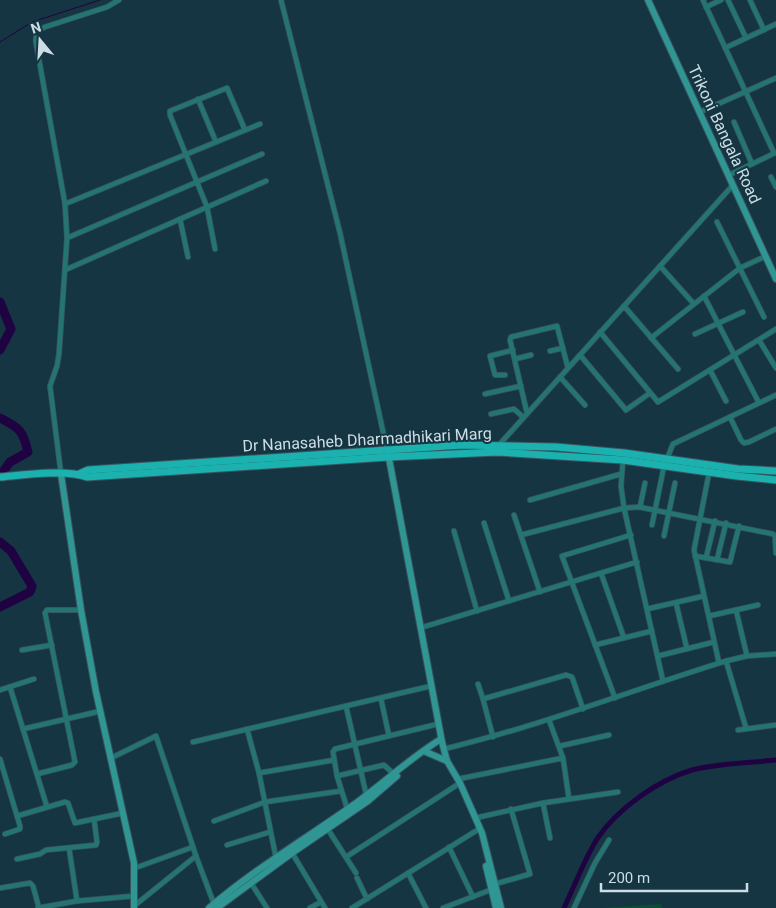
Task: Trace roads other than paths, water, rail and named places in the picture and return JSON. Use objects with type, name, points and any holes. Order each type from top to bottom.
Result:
[{"type":"main road","name":"Dr Nanasaheb Dharmadhikari Marg","points":[[0,477],[79,474],[88,470],[388,453],[462,445],[498,448],[556,447],[665,462],[776,471]]},
{"type":"main road","name":"Dr Nanasaheb Dharmadhikari Marg","points":[[665,462],[709,472],[776,480]]},
{"type":"street","points":[[119,0],[106,7],[45,27],[36,35],[36,43],[66,204],[67,238],[59,354],[50,386],[81,610],[135,868],[134,907]]},
{"type":"street","points":[[281,0],[340,233],[388,453],[442,744],[447,761],[459,781],[482,833],[501,908]]},
{"type":"street","name":"Trikoni Bangala Road","points":[[648,0],[774,270],[776,280]]},
{"type":"street","points":[[703,0],[775,153],[729,175]]},
{"type":"street","points":[[706,8],[721,0]]},
{"type":"street","points":[[728,0],[746,38]]},
{"type":"street","points":[[750,0],[764,30]]},
{"type":"street","points":[[725,48],[776,24]]},
{"type":"street","points":[[700,112],[776,78]]},
{"type":"street","points":[[216,250],[207,207],[170,113],[172,110],[224,88],[228,89],[245,130]]},
{"type":"street","points":[[198,99],[216,142]]},
{"type":"street","points":[[734,122],[752,164]]},
{"type":"street","points":[[66,204],[260,124]]},
{"type":"street","points":[[67,238],[262,154]]},
{"type":"street","points":[[771,177],[776,187]]},
{"type":"street","points":[[65,270],[266,180]]},
{"type":"street","points":[[498,448],[523,417],[733,185]]},
{"type":"street","points":[[180,219],[188,257]]},
{"type":"street","points":[[717,222],[764,317]]},
{"type":"street","points":[[651,338],[740,268],[766,256]]},
{"type":"street","points":[[660,266],[694,304]]},
{"type":"street","points":[[704,296],[759,403]]},
{"type":"street","points":[[624,306],[678,369]]},
{"type":"street","points":[[695,334],[743,312]]},
{"type":"street","points":[[527,413],[510,340],[512,337],[556,326],[568,368]]},
{"type":"street","points":[[600,332],[656,402],[660,402],[776,330]]},
{"type":"street","points":[[759,340],[776,368]]},
{"type":"street","points":[[550,351],[563,348]]},
{"type":"street","points":[[505,375],[495,376],[490,356],[513,350]]},
{"type":"street","points":[[515,359],[531,355]]},
{"type":"street","points":[[580,355],[626,410],[650,393]]},
{"type":"street","points":[[710,370],[726,401]]},
{"type":"street","points":[[560,377],[585,405]]},
{"type":"street","points":[[485,394],[521,386]]},
{"type":"street","points":[[652,525],[665,462],[673,444],[776,395]]},
{"type":"street","points":[[491,414],[514,409],[523,417]]},
{"type":"street","points":[[730,417],[744,443],[776,429]]},
{"type":"street","points":[[624,457],[621,474],[624,508],[664,681]]},
{"type":"street","points":[[709,472],[694,544],[719,663]]},
{"type":"street","points":[[530,500],[621,474]]},
{"type":"street","points":[[640,507],[645,483]]},
{"type":"street","points":[[664,536],[675,483]]},
{"type":"street","points":[[521,535],[624,508],[640,507],[774,534],[776,553]]},
{"type":"street","points":[[514,515],[540,592]]},
{"type":"street","points":[[706,558],[715,521]]},
{"type":"street","points":[[484,523],[509,601]]},
{"type":"street","points":[[717,560],[726,523]]},
{"type":"street","points":[[695,556],[730,562],[739,526]]},
{"type":"street","points":[[454,531],[477,611]]},
{"type":"street","points":[[615,698],[562,556],[631,535]]},
{"type":"street","points":[[420,628],[637,562]]},
{"type":"street","points":[[601,573],[624,638]]},
{"type":"street","points":[[647,609],[704,596]]},
{"type":"street","points":[[676,603],[687,649]]},
{"type":"street","points":[[709,616],[758,605]]},
{"type":"street","points":[[37,774],[72,765],[75,762],[46,612],[50,610],[81,610]]},
{"type":"street","points":[[736,610],[747,656]]},
{"type":"street","points":[[595,645],[652,631]]},
{"type":"street","points":[[658,656],[714,642]]},
{"type":"street","points":[[22,650],[52,645]]},
{"type":"street","points":[[214,907],[251,883],[291,851],[367,799],[422,751],[442,744],[494,737],[726,661],[747,656],[776,654]]},
{"type":"street","points":[[726,661],[746,728]]},
{"type":"street","points":[[483,699],[566,675],[572,677],[583,709]]},
{"type":"street","points":[[0,690],[34,679]]},
{"type":"street","points":[[478,684],[494,737]]},
{"type":"street","points":[[193,742],[431,686]]},
{"type":"street","points":[[10,687],[47,807]]},
{"type":"street","points":[[381,699],[389,736]]},
{"type":"street","points":[[346,706],[367,799]]},
{"type":"street","points":[[23,729],[101,711]]},
{"type":"street","points":[[549,720],[560,746],[570,799]]},
{"type":"street","points":[[348,812],[337,776],[333,752],[335,749],[438,724]]},
{"type":"street","points":[[738,730],[776,725]]},
{"type":"street","points":[[246,729],[259,773],[276,858]]},
{"type":"street","points":[[560,746],[609,735]]},
{"type":"street","points":[[111,758],[156,736],[214,907]]},
{"type":"street","points":[[395,775],[426,752],[442,744]]},
{"type":"street","points":[[426,752],[447,761]]},
{"type":"street","points":[[346,857],[459,781],[563,758]]},
{"type":"street","points":[[0,759],[20,826],[20,829],[5,834]]},
{"type":"street","points":[[259,773],[334,760]]},
{"type":"street","points":[[337,776],[384,765],[395,775]]},
{"type":"street","points":[[214,821],[264,802],[341,791]]},
{"type":"street","points":[[476,818],[543,802],[618,792]]},
{"type":"street","points":[[17,816],[67,802],[75,823],[123,813]]},
{"type":"street","points":[[543,802],[550,838]]},
{"type":"street","points":[[443,908],[530,874],[511,809]]},
{"type":"street","points":[[17,858],[40,854],[46,850],[94,845],[97,843],[94,819]]},
{"type":"street","points":[[326,827],[357,876],[367,899]]},
{"type":"street","points":[[352,908],[479,829]]},
{"type":"street","points":[[227,845],[270,832]]},
{"type":"street","points":[[574,908],[595,863],[609,840]]},
{"type":"street","points":[[135,868],[193,847]]},
{"type":"street","points":[[449,847],[472,897]]},
{"type":"street","points":[[69,848],[77,901]]},
{"type":"street","points":[[214,907],[276,858],[291,851]]},
{"type":"street","points":[[291,851],[325,908]]},
{"type":"street","points":[[134,907],[196,856]]},
{"type":"street","points":[[408,873],[426,908]]},
{"type":"street","points":[[0,888],[30,883],[33,886],[38,908],[77,901],[134,896]]},
{"type":"street","points":[[251,883],[267,908]]},
{"type":"street","points":[[495,887],[496,908]]},
{"type":"street","points":[[310,908],[321,902]]},
{"type":"waterway","points":[[0,42],[32,22],[100,0]]},
{"type":"waterway","points":[[0,302],[11,329],[0,350]]},
{"type":"waterway","points":[[0,418],[20,431],[28,452],[10,462],[0,476]]},
{"type":"waterway","points":[[0,542],[11,551],[32,586],[30,592],[0,607]]},
{"type":"waterway","points":[[564,908],[597,839],[605,828],[639,797],[652,788],[692,770],[776,760]]}]
